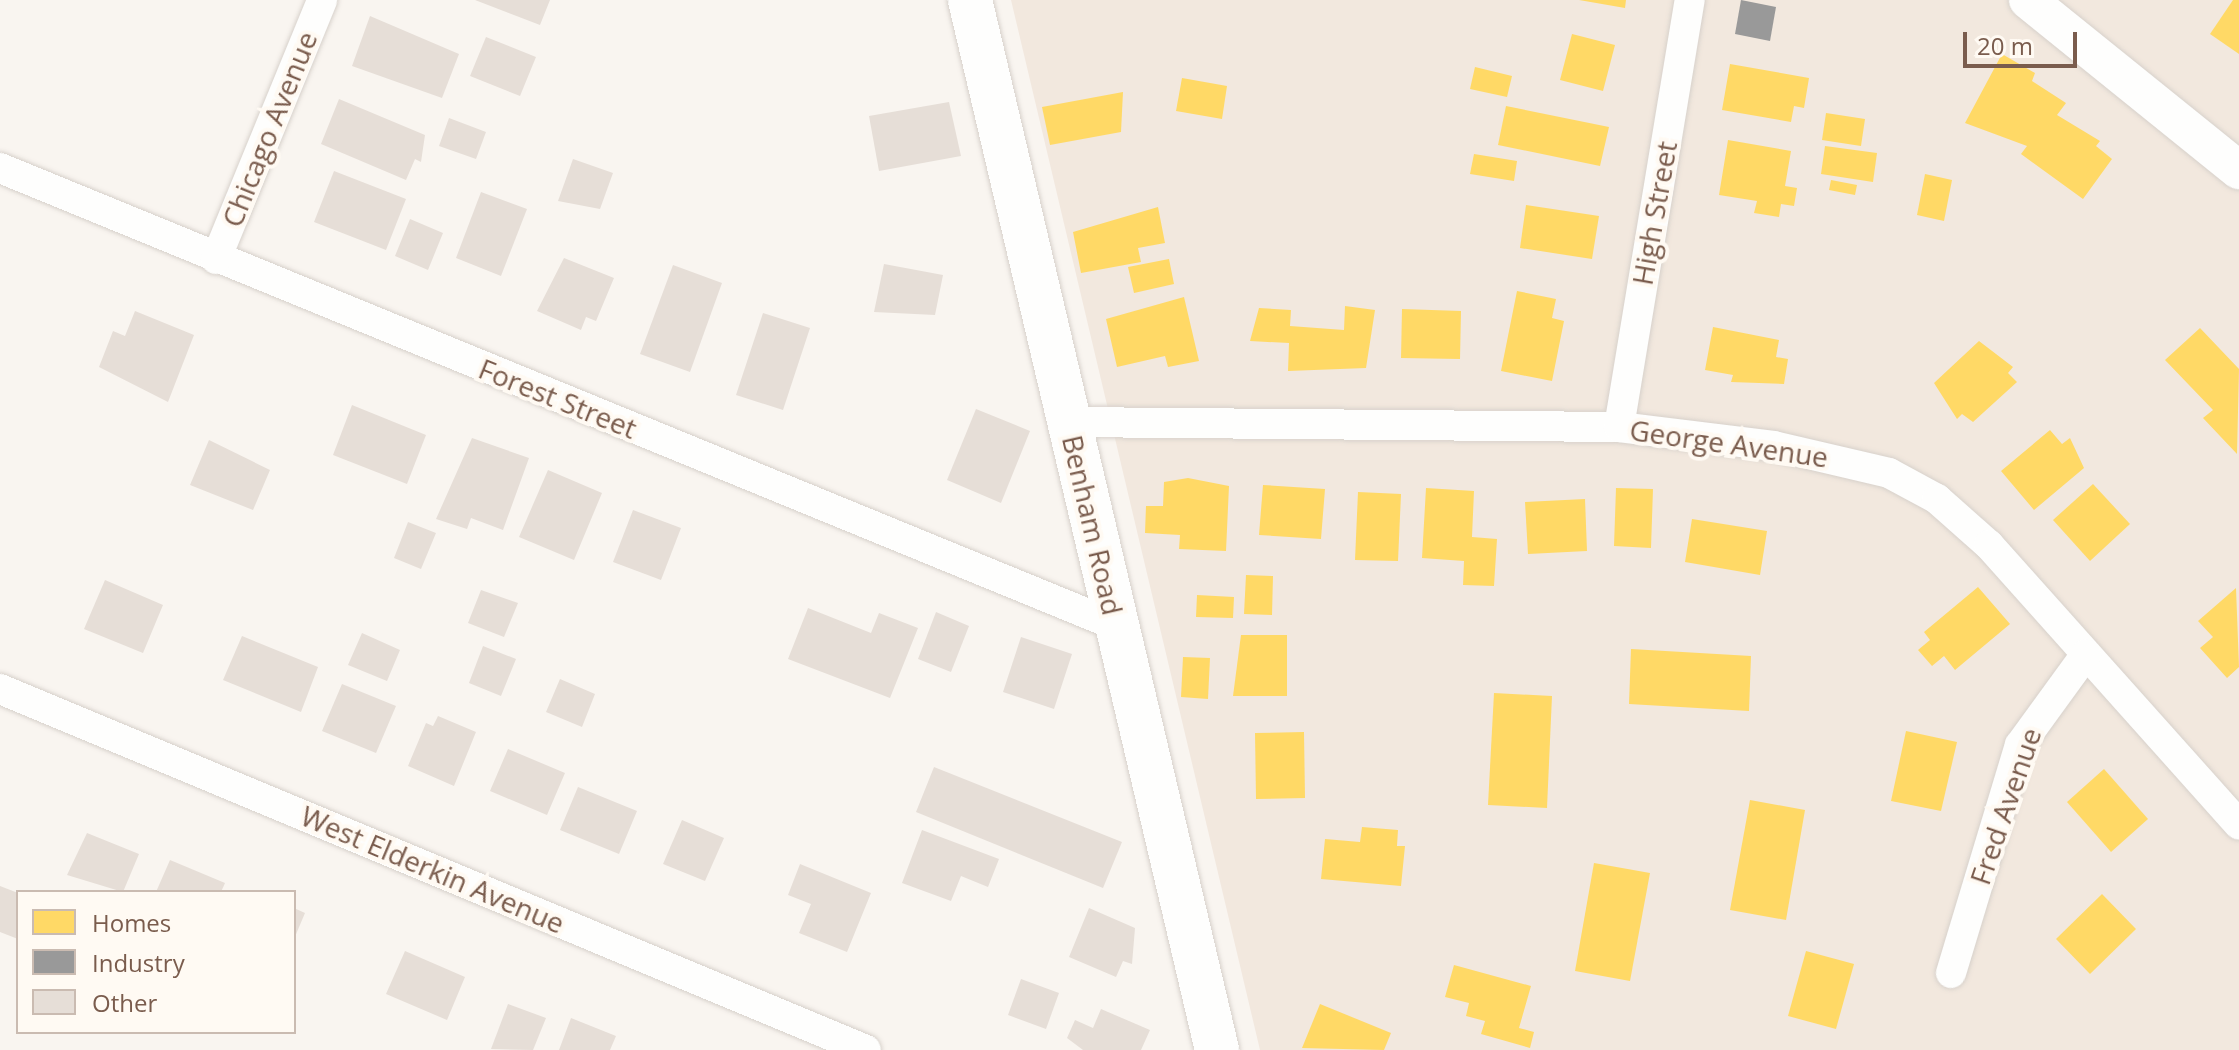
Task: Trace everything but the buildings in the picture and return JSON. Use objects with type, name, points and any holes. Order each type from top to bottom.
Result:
[{"type":"main road","name":"Benham Road","points":[[970,0],[1217,1050]]},
{"type":"street","name":"Chicago Avenue","points":[[216,259],[322,0]]},
{"type":"street","name":"High Street","points":[[1619,427],[1690,0]]},
{"type":"street","points":[[2028,0],[2239,170]]},
{"type":"street","name":"Forest Street","points":[[0,168],[1117,626]]},
{"type":"street","name":"George Avenue","points":[[1068,422],[1619,427],[1774,446],[1889,473],[1937,499],[1978,536],[2239,825]]},
{"type":"street","name":"Fred Avenue","points":[[1951,973],[2020,745],[2086,654]]},
{"type":"street","name":"West Elderkin Avenue","points":[[0,689],[866,1050]]},
{"type":"shaded area","points":[[1011,0],[2239,0],[2239,1050],[1260,1050]]}]
